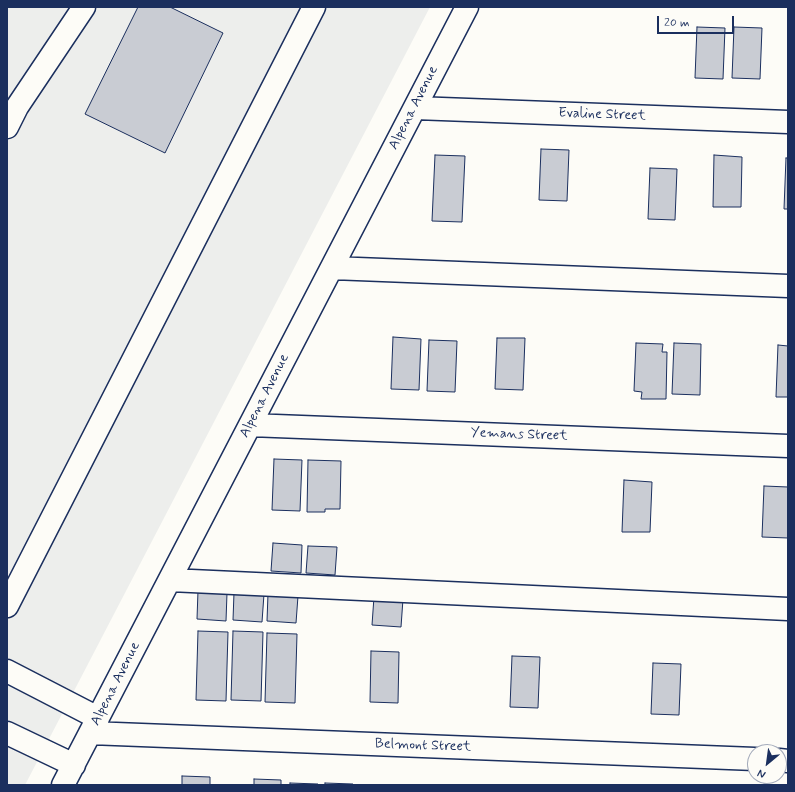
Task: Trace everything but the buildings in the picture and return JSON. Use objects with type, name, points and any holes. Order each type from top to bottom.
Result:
[{"type":"street","points":[[7,127],[17,107],[84,7]]},
{"type":"street","points":[[7,606],[314,7]]},
{"type":"street","name":"Alpena Avenue","points":[[63,785],[467,7]]},
{"type":"street","name":"Evaline Street","points":[[415,108],[788,122]]},
{"type":"street","points":[[332,268],[788,286]]},
{"type":"street","name":"Yemans Street","points":[[250,425],[788,446]]},
{"type":"street","points":[[170,580],[788,608]]},
{"type":"street","points":[[7,671],[94,725]]},
{"type":"street","name":"Belmont Street","points":[[94,725],[747,759]]},
{"type":"street","points":[[7,733],[74,765]]},
{"type":"shaded area","points":[[7,7],[430,7],[25,785],[7,785]]}]
